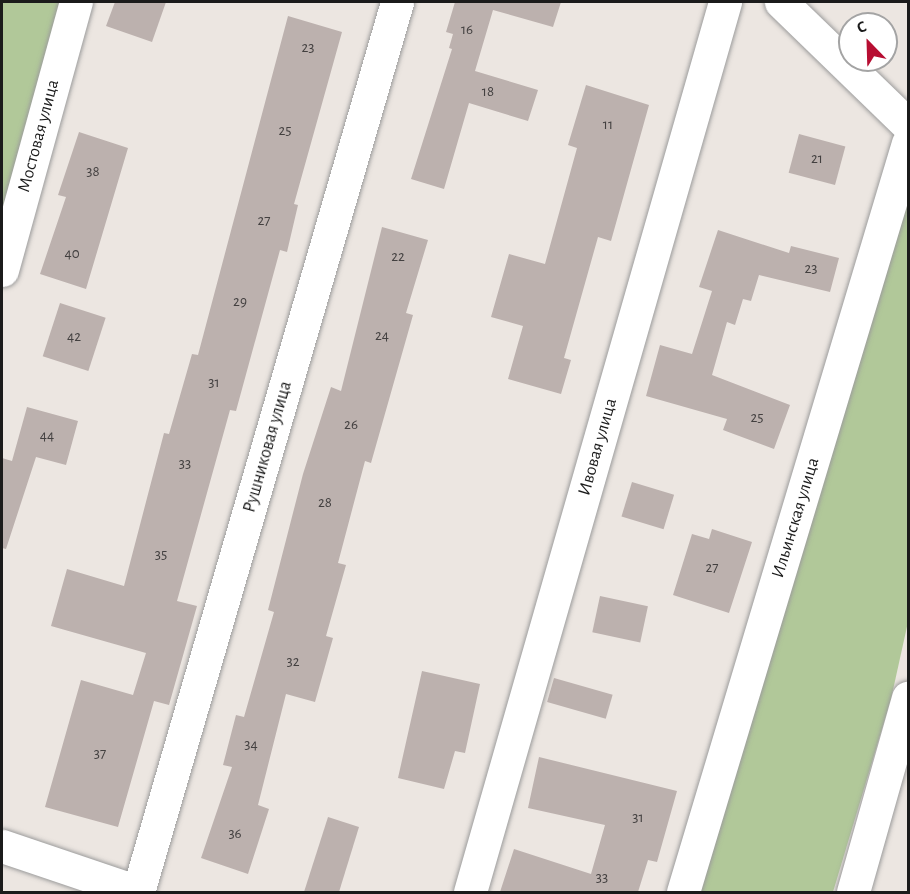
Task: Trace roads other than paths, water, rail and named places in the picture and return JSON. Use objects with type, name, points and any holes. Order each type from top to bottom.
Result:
[{"type":"street","name":"Мостовая улица","points":[[2,270],[76,2]]},
{"type":"street","name":"Рушниковая улица","points":[[138,892],[397,2]]},
{"type":"street","name":"Ивовая улица","points":[[470,892],[725,2]]},
{"type":"street","points":[[781,2],[909,125]]},
{"type":"street","name":"Ильинская улица","points":[[683,892],[909,143]]},
{"type":"street","points":[[853,892],[909,698]]},
{"type":"street","points":[[2,846],[138,892]]}]
